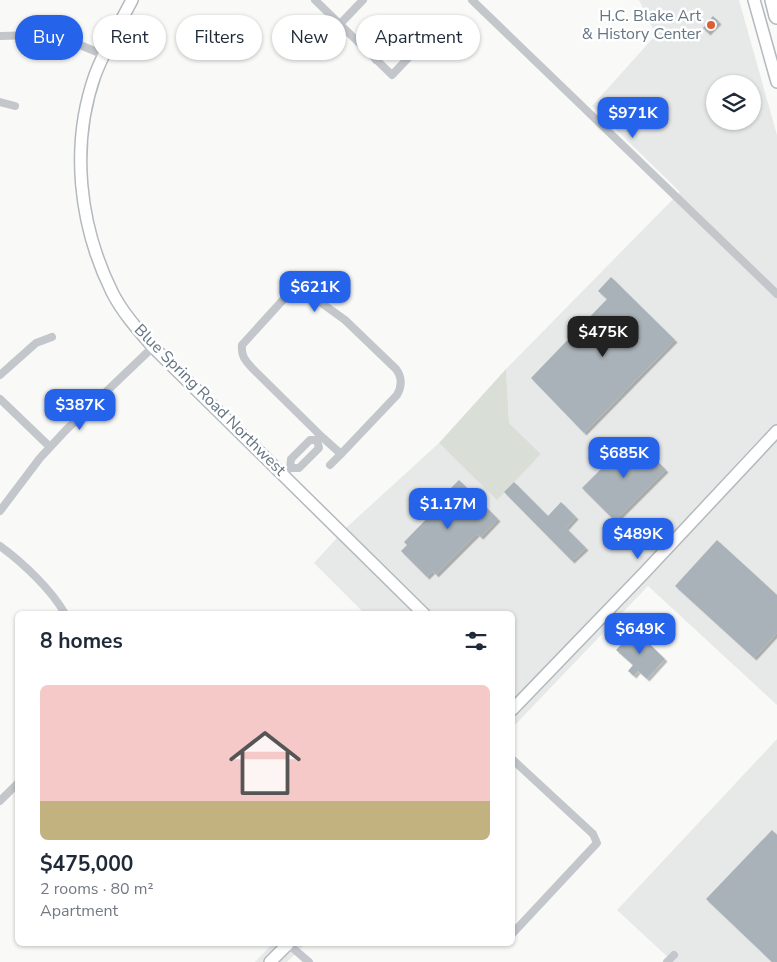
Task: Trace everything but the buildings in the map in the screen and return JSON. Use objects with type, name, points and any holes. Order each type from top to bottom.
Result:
[{"type":"highway","points":[[773,0],[777,16]]},
{"type":"street","name":"Blue Spring Road Northwest","points":[[124,15],[132,0]]},
{"type":"street","points":[[315,0],[331,15]]},
{"type":"street","points":[[346,18],[363,0]]},
{"type":"street","points":[[472,0],[777,294]]},
{"type":"street","points":[[754,0],[777,82]]},
{"type":"street","points":[[413,21],[429,36],[392,75],[376,60],[413,21]]},
{"type":"street","points":[[346,30],[356,40]]},
{"type":"street","points":[[0,36],[37,35],[61,38],[93,51]]},
{"type":"street","name":"Blue Spring Road Northwest","points":[[102,60],[95,76],[84,123],[81,172],[82,196],[93,244],[113,293],[137,329],[152,347],[287,472],[421,611]]},
{"type":"street","points":[[0,102],[14,106]]},
{"type":"street","points":[[330,465],[341,454],[397,395],[400,389],[400,374],[345,320],[309,294],[301,292],[282,301],[242,345],[241,352],[243,358],[252,368],[319,438],[341,454]]},
{"type":"street","points":[[0,375],[36,343],[52,337]]},
{"type":"street","points":[[0,511],[20,482],[50,447],[152,347]]},
{"type":"street","points":[[0,399],[50,447]]},
{"type":"street","points":[[515,705],[642,576],[777,431]]},
{"type":"street","points":[[287,472],[300,468],[319,448],[319,438]]},
{"type":"street","points":[[287,472],[291,459],[310,440],[319,438]]},
{"type":"street","points":[[0,546],[49,592],[63,611]]},
{"type":"street","points":[[515,762],[593,834],[597,842],[515,931]]},
{"type":"street","points":[[0,801],[15,785]]},
{"type":"street","points":[[270,962],[286,946]]},
{"type":"street","points":[[290,946],[309,962]]},
{"type":"street","points":[[668,962],[674,955]]},
{"type":"shaded area","points":[[639,0],[739,0],[760,75],[706,75],[706,130],[761,130],[761,78],[777,135],[777,705],[648,586],[515,725],[515,611],[362,611],[314,563],[347,527],[439,443],[497,499],[541,454],[509,423],[506,369],[680,192],[592,106],[653,38],[653,29]]},
{"type":"shaded area","points":[[506,369],[509,423],[541,454],[497,500],[439,443]]},
{"type":"shaded area","points":[[777,739],[777,962],[673,962],[617,910]]},
{"type":"shaded area","points":[[270,946],[303,946],[287,962],[255,962]]},
{"type":"place","name":"H.C. Blake Art & History Center","points":[[711,25]]}]
